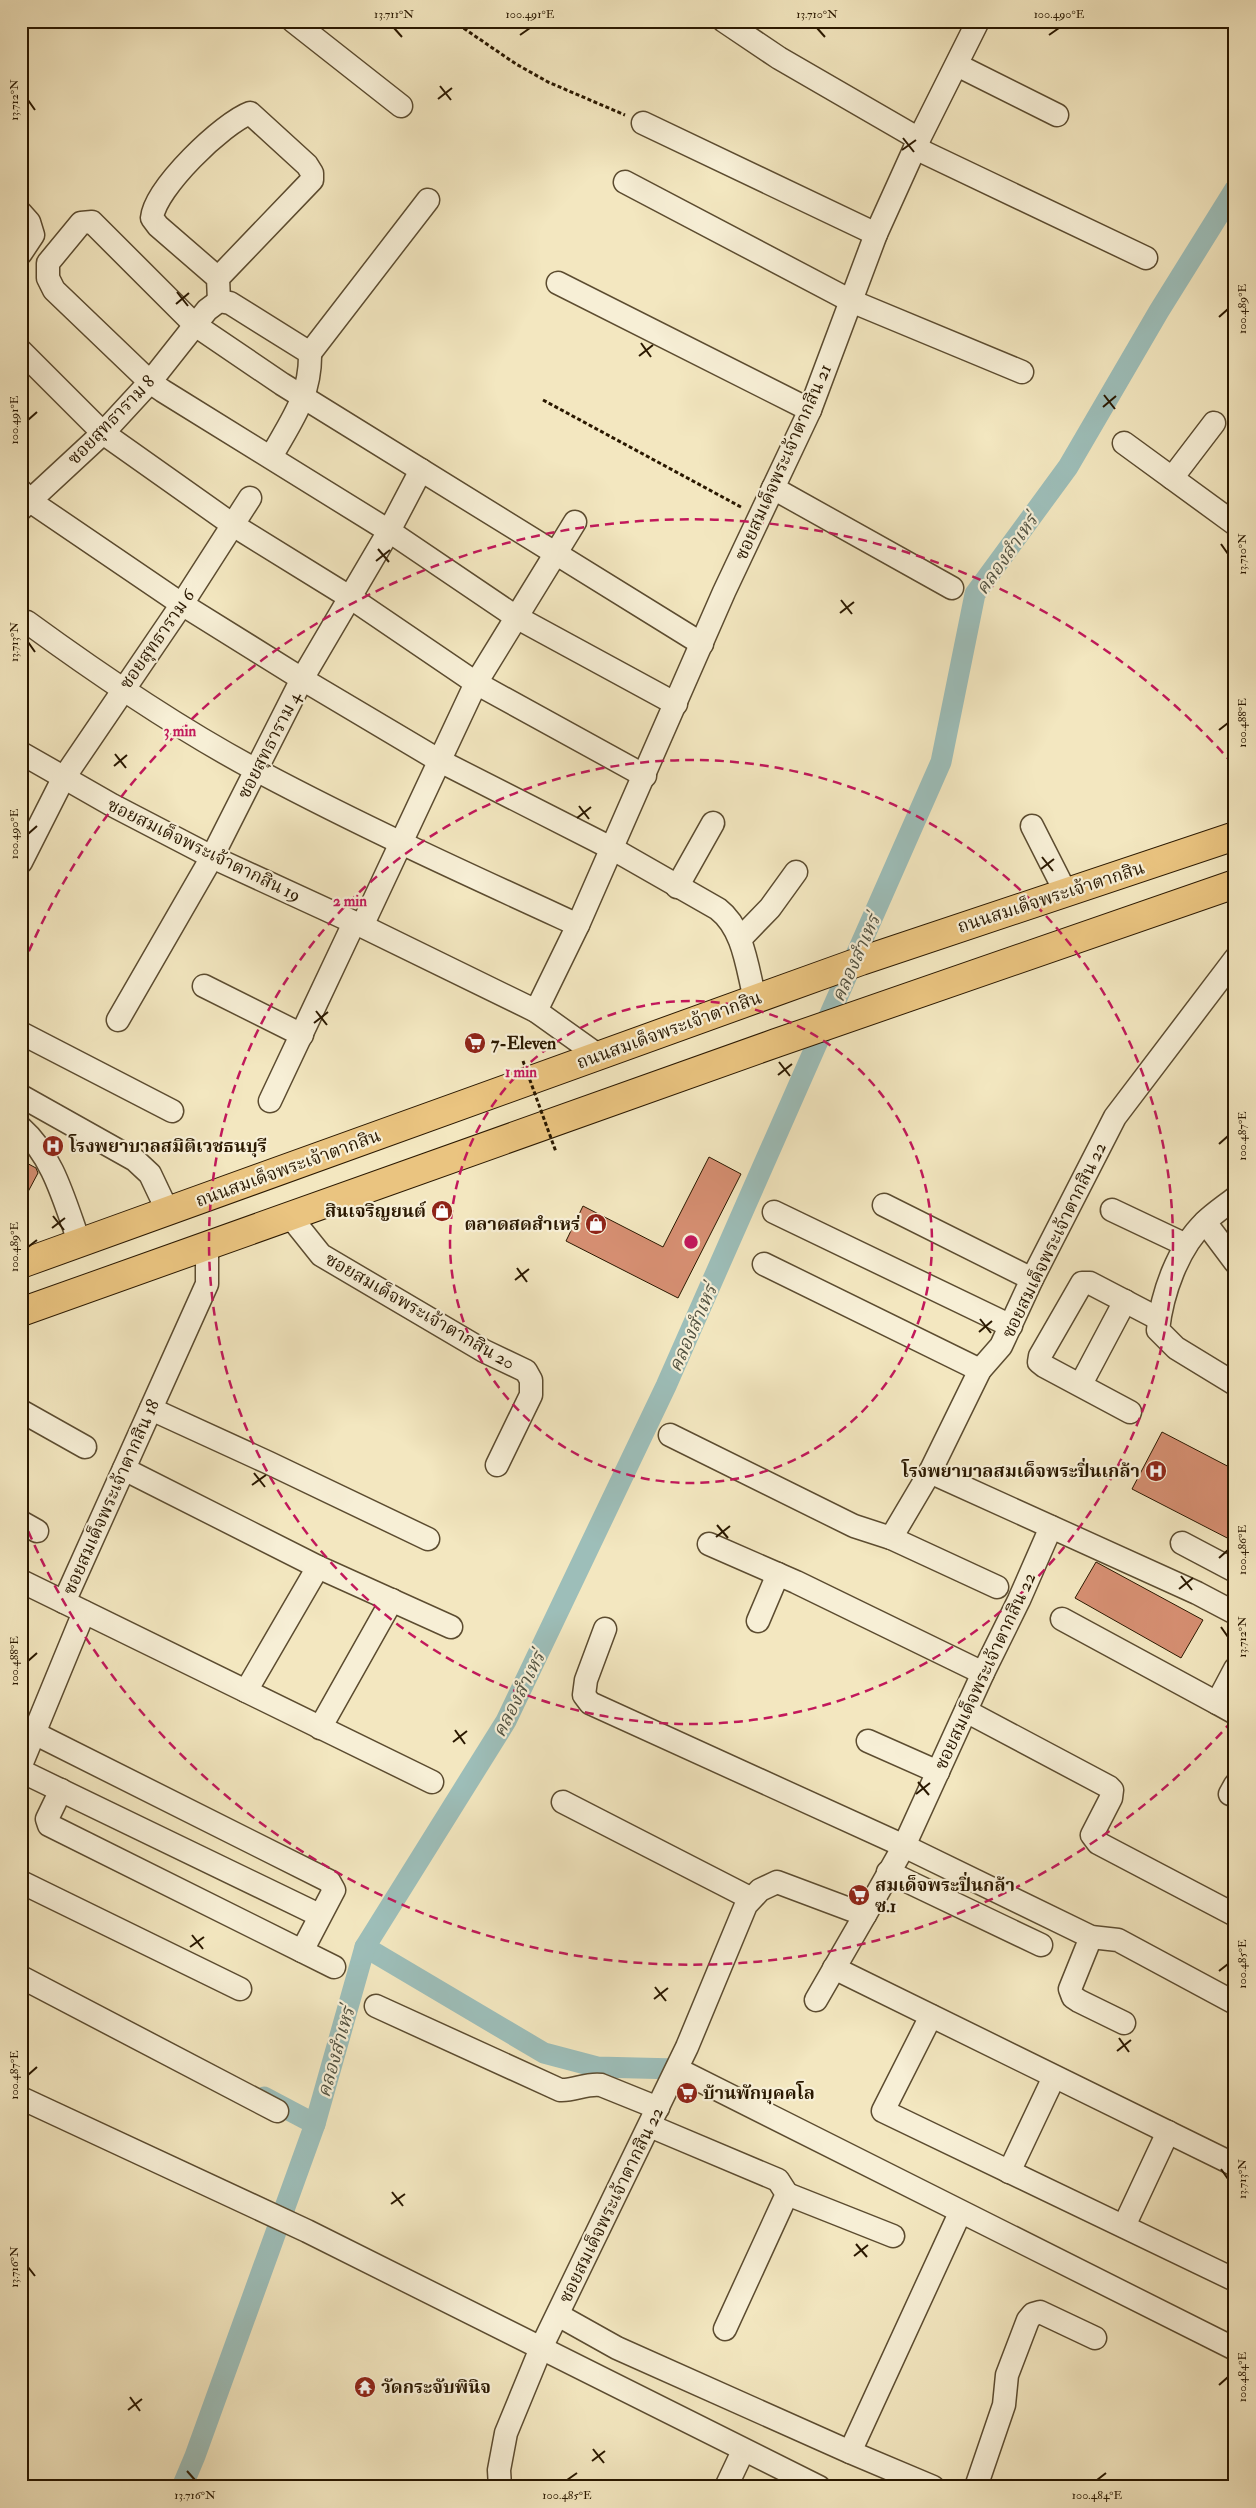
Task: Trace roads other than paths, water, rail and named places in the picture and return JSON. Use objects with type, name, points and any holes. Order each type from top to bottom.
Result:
[{"type":"main road","name":"ถนนสมเด็จพระเจ้าตากสิน","points":[[21,1264],[861,961],[1235,836]]},
{"type":"main road","points":[[21,1312],[207,1244],[776,1043],[1235,884]]},
{"type":"street","points":[[293,21],[401,106]]},
{"type":"street","points":[[724,21],[749,28],[779,58],[917,144],[1146,258]]},
{"type":"street","name":"ซอยสมเด็จพระเจ้าตากสิน 21","points":[[536,1011],[613,850],[702,644],[810,410],[876,234],[917,144],[958,65],[978,21]]},
{"type":"street","points":[[958,65],[1057,115]]},
{"type":"street","points":[[218,278],[158,226],[152,218],[153,210],[163,191],[178,173],[232,121],[250,113],[307,165],[312,173],[312,180],[218,278],[219,301],[230,303],[310,353]]},
{"type":"street","points":[[644,123],[876,234]]},
{"type":"street","points":[[625,182],[852,301],[1022,372]]},
{"type":"street","points":[[271,457],[304,396],[311,374],[310,353],[428,200]]},
{"type":"street","points":[[21,213],[30,222],[33,235],[21,253]]},
{"type":"street","points":[[676,704],[516,617],[389,531],[150,382],[54,290],[48,278],[48,262],[81,223],[92,222],[194,325],[282,384],[702,644]]},
{"type":"street","points":[[558,283],[810,410]]},
{"type":"street","name":"ซอยสุทธาราม 8","points":[[24,500],[103,433],[150,382],[194,325],[219,301]]},
{"type":"street","points":[[21,351],[103,433],[233,525],[350,598],[476,683],[645,776]]},
{"type":"street","points":[[1172,478],[1214,423]]},
{"type":"street","points":[[1124,443],[1235,524]]},
{"type":"street","name":"ซอยสุทธาราม 4","points":[[118,1020],[212,857],[302,679],[389,531],[421,470]]},
{"type":"street","points":[[773,488],[952,588]]},
{"type":"street","name":"ซอยสุทธาราม 6","points":[[21,862],[63,779],[182,604],[250,498]]},
{"type":"street","points":[[24,500],[182,604],[302,679],[440,761],[613,850],[730,918],[740,939],[755,999]]},
{"type":"street","points":[[270,1101],[358,924],[402,844],[476,683],[575,522]]},
{"type":"street","points":[[26,622],[122,690],[257,770],[402,844],[578,925]]},
{"type":"street","name":"ซอยสมเด็จพระเจ้าตากสิน 19","points":[[21,753],[63,779],[212,857],[358,924],[536,1011],[599,1056]]},
{"type":"street","points":[[677,887],[713,823]]},
{"type":"street","points":[[1032,826],[1066,893]]},
{"type":"street","points":[[740,939],[770,908],[796,872]]},
{"type":"street","name":"ซอยสมเด็จพระเจ้าตากสิน 22","points":[[891,1538],[930,1472],[980,1370],[1001,1346],[1032,1279],[1115,1117],[1235,959]]},
{"type":"street","points":[[204,986],[302,1035]]},
{"type":"street","points":[[21,1033],[172,1111]]},
{"type":"street","points":[[21,1096],[135,1160],[150,1174],[168,1212]]},
{"type":"street","points":[[21,1128],[31,1136],[51,1166],[80,1244]]},
{"type":"street","points":[[1235,1198],[1205,1222],[1186,1245],[1167,1289],[1158,1330],[1176,1348],[1235,1384]]},
{"type":"street","points":[[884,1205],[1032,1279]]},
{"type":"street","points":[[1112,1210],[1186,1245]]},
{"type":"street","points":[[774,1212],[1011,1326]]},
{"type":"street","name":"ซอยสมเด็จพระเจ้าตากสิน 20","points":[[289,1215],[322,1255],[386,1295],[484,1351],[526,1371],[531,1380],[531,1395],[497,1465]]},
{"type":"street","points":[[1205,1222],[1235,1262]]},
{"type":"street","name":"ซอยสมเด็จพระเจ้าตากสิน 18","points":[[21,1765],[84,1612],[64,1602],[206,1284],[207,1244]]},
{"type":"street","points":[[764,1264],[980,1370]]},
{"type":"street","points":[[1130,1412],[1081,1384],[1044,1366],[1039,1362],[1040,1356],[1082,1283],[1090,1284],[1159,1319]]},
{"type":"street","points":[[1081,1384],[1125,1301]]},
{"type":"street","points":[[151,1409],[428,1539]]},
{"type":"street","points":[[21,1411],[85,1447]]},
{"type":"street","points":[[670,1435],[854,1526],[891,1538],[997,1587]]},
{"type":"street","points":[[124,1469],[318,1567],[451,1627]]},
{"type":"street","points":[[930,1472],[1198,1593],[1235,1614]]},
{"type":"street","name":"ซอยสมเด็จพระเจ้าตากสิน 22","points":[[816,2000],[904,1846],[1051,1527]]},
{"type":"street","points":[[1182,1542],[1235,1571]]},
{"type":"street","points":[[708,1544],[778,1574],[983,1673]]},
{"type":"street","points":[[246,1692],[318,1567]]},
{"type":"street","points":[[758,1621],[778,1574]]},
{"type":"street","points":[[21,1581],[64,1602]]},
{"type":"street","points":[[320,1728],[392,1600]]},
{"type":"street","points":[[84,1612],[432,1782]]},
{"type":"street","points":[[1062,1620],[1226,1708],[1235,1669]]},
{"type":"street","points":[[605,1629],[586,1680],[584,1695],[590,1703],[904,1846],[1091,1937],[1118,1940],[1235,2003]]},
{"type":"street","points":[[966,1711],[1109,1787],[1112,1790],[1111,1798],[1092,1835],[1098,1843],[1235,1915]]},
{"type":"street","points":[[34,1733],[329,1881],[334,1890],[319,1915],[302,1951]]},
{"type":"street","points":[[868,1741],[938,1772]]},
{"type":"street","points":[[21,1771],[319,1915]]},
{"type":"street","points":[[61,1790],[47,1819],[49,1825],[334,1967]]},
{"type":"street","points":[[563,1802],[750,1898],[760,1890],[776,1882],[792,1886],[865,1915]]},
{"type":"street","points":[[888,1872],[1041,1945]]},
{"type":"street","points":[[21,1882],[240,1989]]},
{"type":"street","name":"ซอยสมเด็จพระเจ้าตากสิน 22","points":[[500,2487],[499,2470],[506,2433],[541,2348],[677,2069],[750,1898]]},
{"type":"street","points":[[1091,1937],[1070,1989],[1073,1997],[1124,2023]]},
{"type":"street","points":[[834,1968],[1235,2165]]},
{"type":"street","points":[[21,1977],[277,2111]]},
{"type":"street","points":[[376,2006],[560,2090],[568,2091],[591,2084],[601,2085],[654,2117],[778,2180],[787,2194],[893,2236]]},
{"type":"street","points":[[931,2016],[883,2111],[1235,2280]]},
{"type":"street","points":[[677,2069],[960,2213],[1235,2349]]},
{"type":"street","points":[[1009,2172],[1054,2077]]},
{"type":"street","points":[[21,2098],[307,2231],[743,2451],[819,2487]]},
{"type":"street","points":[[1124,2226],[1168,2132]]},
{"type":"street","points":[[725,2329],[787,2194]]},
{"type":"street","points":[[850,2452],[960,2213]]},
{"type":"street","points":[[976,2487],[1004,2405],[1007,2375],[1028,2320],[1034,2314],[1040,2312],[1095,2338]]},
{"type":"street","points":[[558,2315],[618,2348],[933,2487]]},
{"type":"street","points":[[726,2487],[743,2451]]},
{"type":"waterway","name":"คลองสำเหร่","points":[[182,2487],[195,2456],[315,2124],[365,1947],[506,1721],[666,1386],[941,762],[975,594],[1068,467],[1159,311],[1235,189]]},
{"type":"waterway","points":[[365,1947],[544,2053],[597,2067],[677,2069],[690,2076]]},
{"type":"waterway","points":[[264,2097],[315,2124]]},
{"type":"place","name":"7-Eleven","points":[[475,1043]]},
{"type":"place","name":"โรงพยาบาลสมิติเวชธนบุรี","points":[[53,1146]]},
{"type":"place","name":"สินเจริญยนต์","points":[[442,1211]]},
{"type":"place","name":"ตลาดสดสำเหร่","points":[[596,1224]]},
{"type":"place","name":"โรงพยาบาลสมเด็จพระปิ่นเกล้า","points":[[1156,1471]]},
{"type":"place","name":"สมเด็จพระปิ่นกล้า ซ.1","points":[[859,1895]]},
{"type":"place","name":"บ้านพักบุคคโล","points":[[687,2093]]},
{"type":"place","name":"วัดกระจับพินิจ","points":[[365,2387]]}]
